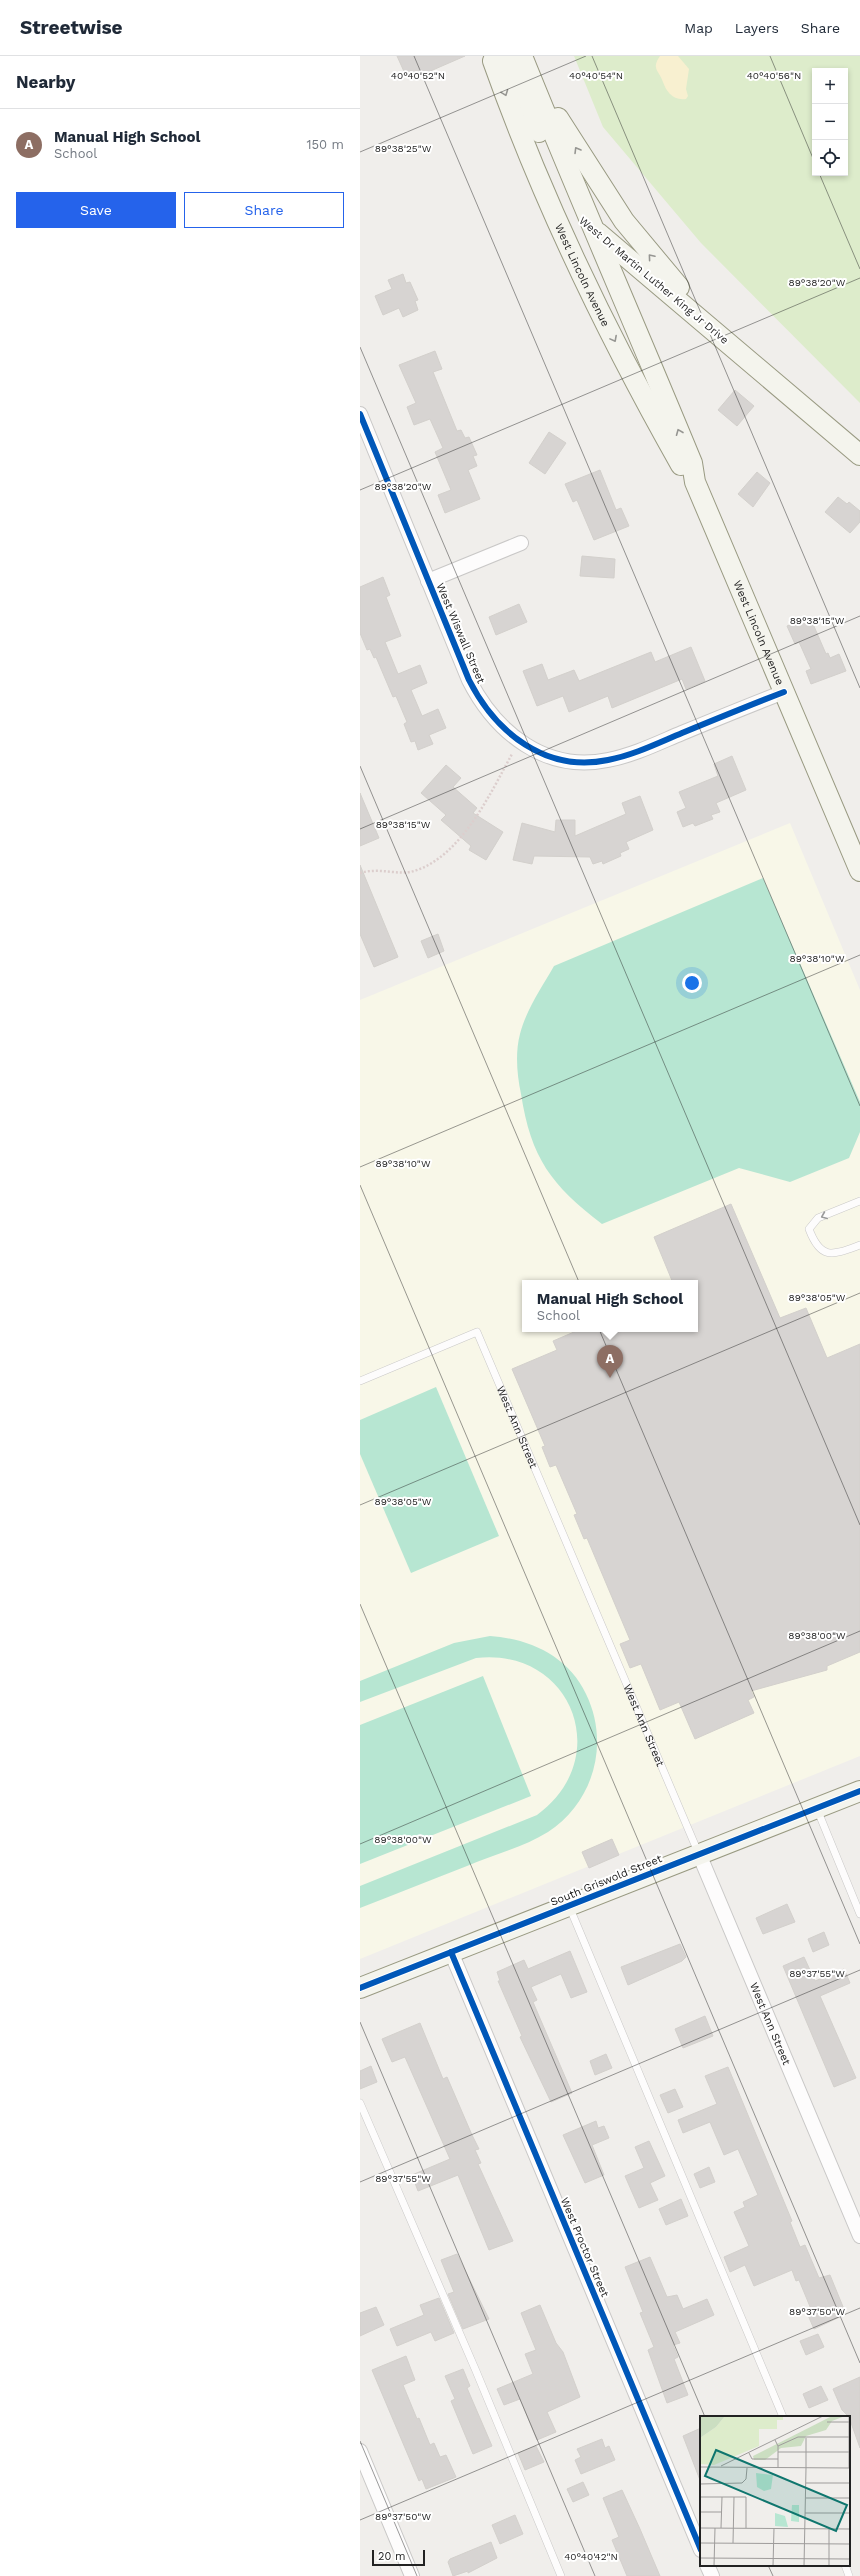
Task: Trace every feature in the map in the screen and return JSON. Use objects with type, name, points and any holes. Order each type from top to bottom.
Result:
[{"type":"main road","name":"West Lincoln Avenue","points":[[491,56],[534,167],[584,281],[668,441],[682,466],[695,482]]},
{"type":"main road","name":"West Dr Martin Luther King Jr Drive","points":[[503,56],[567,199],[577,215],[756,365],[860,455]]},
{"type":"main road","name":"West Lincoln Avenue","points":[[524,56],[592,228],[621,288],[692,463],[695,482],[860,871]]},
{"type":"main road","name":"West Dr Martin Luther King Jr Drive","points":[[524,56],[580,156],[642,245],[702,313],[756,365]]},
{"type":"main road","points":[[621,288],[624,279],[635,274],[644,276],[663,288]]},
{"type":"main road","name":"South Griswold Street","points":[[360,1988],[860,1792]]},
{"type":"street","name":"West Wiswall Street","points":[[360,414],[428,581],[474,688],[488,711],[519,742],[541,754],[556,759],[593,762],[608,760],[652,746],[784,692]]},
{"type":"street","points":[[428,581],[521,543]]},
{"type":"street","name":"West Ann Street","points":[[699,1854],[860,2236]]},
{"type":"street","name":"West Proctor Street","points":[[451,1952],[700,2548]]},
{"type":"street","points":[[360,2451],[412,2576]]},
{"type":"street","points":[[708,2566],[712,2576]]},
{"type":"lane","points":[[860,1201],[818,1218],[809,1229],[814,1243],[822,1251],[835,1255],[860,1245]]},
{"type":"lane","name":"West Ann Street","points":[[360,1381],[477,1332],[699,1854]]},
{"type":"lane","points":[[817,1808],[860,1914]]},
{"type":"lane","points":[[569,1906],[783,2416]]},
{"type":"lane","points":[[360,2103],[473,2364],[561,2576]]},
{"type":"lane","points":[[845,2566],[849,2576]]},
{"type":"path","points":[[360,874],[373,869],[413,872],[436,862],[463,835],[486,801],[519,742]]},
{"type":"shaded area","points":[[790,823],[860,990],[860,1756],[360,1959],[360,1000]]},
{"type":"green space","points":[[574,56],[860,56],[860,403],[701,243],[603,127]]},
{"type":"green space","points":[[763,878],[860,1102],[860,1132],[849,1158],[790,1182],[739,1168],[602,1224],[584,1210],[557,1183],[546,1168],[531,1136],[525,1116],[517,1064],[518,1041],[526,1016],[554,966]]},
{"type":"green space","points":[[436,1387],[499,1536],[411,1573],[360,1454],[360,1420]]},
{"type":"green space","points":[[490,1636],[519,1641],[546,1652],[569,1669],[578,1681],[586,1694],[593,1713],[597,1732],[597,1751],[587,1788],[577,1805],[564,1819],[548,1832],[539,1837],[360,1908],[360,1886],[537,1815],[561,1791],[574,1765],[577,1737],[572,1711],[558,1688],[537,1670],[509,1659],[476,1658],[360,1702],[360,1681],[454,1643]]},
{"type":"green space","points":[[483,1676],[531,1796],[360,1864],[360,1725]]},
{"type":"sand","points":[[660,56],[678,56],[689,69],[686,89],[688,96],[686,99],[674,97],[666,89],[656,67],[657,60]]},
{"type":"building","points":[[397,56],[465,56],[412,79],[410,75],[406,76]]},
{"type":"building","points":[[403,274],[406,283],[410,282],[418,300],[415,301],[418,310],[403,317],[399,308],[383,315],[375,296],[392,289],[388,280]]},
{"type":"building","points":[[435,351],[442,369],[433,372],[457,431],[461,430],[465,438],[469,437],[477,455],[473,456],[477,466],[468,470],[480,499],[445,513],[438,495],[451,490],[435,452],[443,448],[430,419],[414,425],[407,407],[416,403],[399,365]]},
{"type":"building","points":[[735,390],[754,406],[737,426],[718,410]]},
{"type":"building","points":[[549,432],[566,443],[545,474],[529,463]]},
{"type":"building","points":[[600,470],[616,510],[621,508],[629,526],[594,540],[577,500],[573,502],[565,484]]},
{"type":"building","points":[[757,472],[770,483],[753,507],[738,494]]},
{"type":"building","points":[[838,497],[847,504],[849,502],[860,511],[860,522],[850,533],[825,512]]},
{"type":"building","points":[[582,556],[615,559],[614,578],[580,576]]},
{"type":"building","points":[[383,577],[390,595],[386,597],[401,636],[385,642],[398,674],[420,665],[427,683],[411,690],[422,716],[438,709],[446,728],[429,735],[433,744],[418,750],[415,741],[411,742],[404,724],[407,722],[396,696],[393,697],[376,657],[374,658],[370,649],[367,650],[360,633],[360,587]]},
{"type":"building","points":[[519,604],[527,622],[496,635],[489,617]]},
{"type":"building","points":[[810,617],[826,654],[828,653],[830,658],[839,654],[846,671],[811,684],[806,671],[811,669],[799,642],[795,644],[787,626]]},
{"type":"building","points":[[691,647],[705,681],[686,689],[682,679],[612,708],[608,696],[569,712],[563,696],[537,706],[523,671],[542,664],[548,680],[574,670],[579,681],[651,652],[655,662]]},
{"type":"building","points":[[732,756],[746,790],[716,803],[720,812],[711,815],[713,819],[695,826],[693,823],[683,827],[677,812],[686,808],[679,792],[718,776],[714,764]]},
{"type":"building","points":[[446,765],[461,778],[453,787],[477,808],[473,813],[503,832],[486,860],[469,850],[471,846],[441,820],[446,815],[421,793]]},
{"type":"building","points":[[360,793],[379,838],[360,846]]},
{"type":"building","points":[[640,796],[653,830],[626,842],[629,849],[620,853],[621,856],[603,864],[602,861],[593,864],[590,857],[534,856],[532,864],[513,860],[522,823],[555,832],[556,820],[575,820],[575,836],[626,814],[622,803]]},
{"type":"building","points":[[360,865],[398,957],[374,967],[360,934]]},
{"type":"building","points":[[438,934],[444,951],[428,958],[421,941]]},
{"type":"building","points":[[731,1204],[780,1318],[806,1308],[827,1358],[860,1344],[860,1652],[827,1666],[827,1670],[751,1691],[754,1697],[748,1700],[754,1713],[695,1739],[679,1702],[660,1710],[641,1664],[630,1668],[620,1644],[630,1640],[587,1538],[584,1539],[574,1515],[577,1514],[556,1465],[550,1467],[542,1447],[545,1446],[512,1369],[557,1350],[553,1341],[574,1332],[698,1332],[698,1280],[672,1280],[654,1237]]},
{"type":"building","points":[[612,1839],[619,1855],[589,1868],[582,1852]]},
{"type":"building","points":[[787,1904],[795,1922],[763,1934],[756,1918]]},
{"type":"building","points":[[824,1932],[829,1945],[813,1952],[808,1939]]},
{"type":"building","points":[[680,1944],[686,1957],[682,1961],[628,1985],[621,1967]]},
{"type":"building","points":[[570,1951],[587,1992],[571,1998],[561,1974],[531,1987],[537,2000],[533,2002],[572,2093],[551,2102],[520,2037],[522,2036],[498,1981],[500,1981],[497,1972],[524,1960],[528,1969]]},
{"type":"building","points":[[804,1957],[815,1981],[844,1969],[850,1983],[820,1996],[856,2078],[834,2087],[783,1966]]},
{"type":"building","points":[[705,2016],[713,2036],[683,2048],[675,2029]]},
{"type":"building","points":[[420,2023],[443,2079],[447,2077],[479,2149],[475,2150],[481,2163],[478,2164],[513,2241],[489,2250],[458,2175],[418,2191],[412,2175],[450,2159],[405,2057],[392,2062],[382,2039]]},
{"type":"building","points":[[606,2054],[612,2068],[595,2075],[590,2061]]},
{"type":"building","points":[[371,2066],[377,2082],[360,2089],[360,2071]]},
{"type":"building","points":[[728,2067],[792,2221],[790,2222],[800,2247],[805,2245],[819,2278],[830,2275],[846,2314],[814,2329],[807,2313],[812,2311],[799,2280],[796,2281],[792,2270],[754,2286],[745,2265],[730,2272],[724,2257],[749,2246],[734,2212],[745,2207],[743,2202],[758,2195],[738,2149],[724,2155],[710,2122],[683,2133],[678,2120],[717,2104],[705,2076]]},
{"type":"building","points":[[675,2089],[683,2107],[668,2113],[660,2095]]},
{"type":"building","points":[[596,2121],[598,2128],[604,2126],[609,2138],[592,2145],[604,2175],[585,2183],[563,2135]]},
{"type":"building","points":[[649,2141],[665,2176],[650,2183],[658,2200],[639,2208],[625,2176],[644,2168],[635,2147]]},
{"type":"building","points":[[709,2167],[715,2182],[700,2188],[694,2174]]},
{"type":"building","points":[[681,2199],[688,2216],[666,2225],[659,2209]]},
{"type":"building","points":[[457,2254],[489,2319],[463,2329],[448,2294],[454,2292],[441,2260]]},
{"type":"building","points":[[650,2257],[667,2297],[677,2295],[683,2309],[707,2299],[714,2315],[675,2332],[680,2343],[673,2345],[678,2357],[674,2359],[688,2395],[667,2403],[648,2350],[654,2347],[640,2313],[643,2312],[625,2267]]},
{"type":"building","points":[[439,2298],[454,2333],[435,2341],[431,2332],[397,2346],[390,2329],[424,2315],[420,2305]]},
{"type":"building","points":[[540,2305],[556,2343],[563,2352],[580,2397],[547,2412],[556,2432],[537,2440],[520,2399],[504,2405],[497,2389],[533,2374],[525,2354],[536,2350],[521,2313]]},
{"type":"building","points":[[376,2307],[384,2325],[360,2336],[360,2313]]},
{"type":"building","points":[[818,2334],[824,2347],[806,2355],[800,2341]]},
{"type":"building","points":[[406,2356],[415,2380],[403,2385],[417,2419],[419,2418],[430,2445],[434,2443],[440,2457],[446,2455],[456,2477],[426,2489],[422,2479],[419,2481],[372,2370]]},
{"type":"building","points":[[463,2369],[470,2386],[467,2388],[492,2446],[473,2454],[451,2401],[455,2399],[445,2376]]},
{"type":"building","points":[[860,2377],[860,2448],[850,2416],[842,2410],[833,2389]]},
{"type":"building","points":[[821,2386],[828,2400],[809,2408],[803,2394]]},
{"type":"building","points":[[700,2428],[700,2480],[683,2436]]},
{"type":"building","points":[[602,2439],[605,2448],[609,2446],[615,2460],[581,2474],[575,2460],[581,2457],[577,2449]]},
{"type":"building","points":[[536,2446],[544,2462],[525,2470],[518,2453]]},
{"type":"building","points":[[583,2482],[589,2495],[573,2502],[567,2489]]},
{"type":"building","points":[[622,2490],[660,2576],[627,2576],[612,2540],[619,2537],[603,2498]]},
{"type":"building","points":[[515,2515],[523,2534],[500,2544],[492,2525]]},
{"type":"building","points":[[491,2542],[497,2558],[468,2573],[468,2571],[453,2576],[448,2562],[450,2559]]},
{"type":"cycle path","points":[[360,414],[469,680],[493,717],[508,732],[525,745],[544,754],[564,760],[585,762],[608,760],[646,748],[784,692]]},
{"type":"cycle path","points":[[360,1988],[860,1791]]},
{"type":"cycle path","points":[[451,1952],[700,2548]]},
{"type":"place","name":"Manual High School","points":[[610,1378]]}]
